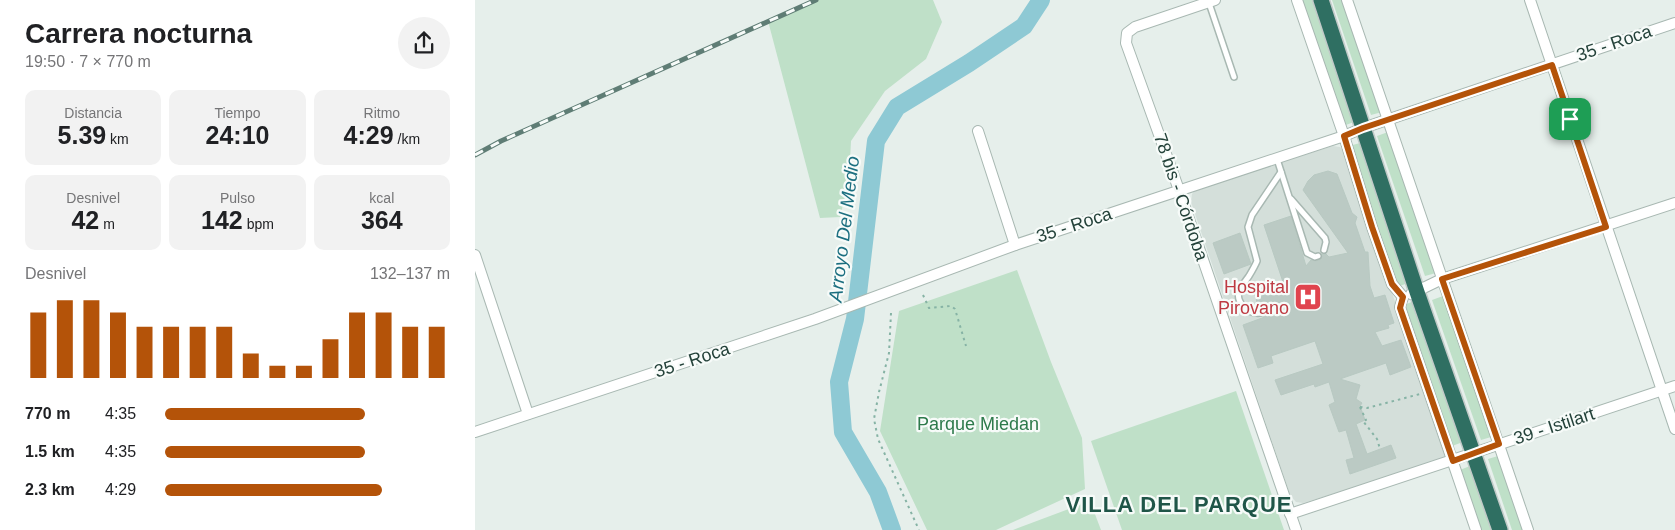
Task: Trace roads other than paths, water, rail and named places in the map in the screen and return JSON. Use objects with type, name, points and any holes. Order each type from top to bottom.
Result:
[{"type":"highway","points":[[1321,0],[1363,128],[1410,294],[1474,454],[1500,530]]},
{"type":"street","points":[[1297,0],[1392,284],[1410,294]]},
{"type":"street","points":[[1347,0],[1528,530]]},
{"type":"street","points":[[1530,0],[1675,429]]},
{"type":"street","name":"78 bis - Córdoba","points":[[1212,1],[1135,27],[1127,33],[1126,43],[1179,190],[1296,530]]},
{"type":"street","name":"35 - Roca","points":[[475,432],[815,319],[1015,245],[1344,136],[1675,23]]},
{"type":"street","points":[[978,131],[1015,245]]},
{"type":"street","points":[[1476,530],[1400,308],[1410,294],[1442,279],[1675,203]]},
{"type":"street","points":[[475,255],[528,414]]},
{"type":"street","name":"39 - Istilart","points":[[1291,514],[1675,386]]},
{"type":"lane","points":[[1212,1],[1234,77]]},
{"type":"lane","points":[[1277,158],[1307,253],[1315,257],[1318,256]]},
{"type":"lane","points":[[1270,311],[1259,314],[1252,313],[1240,303],[1238,294],[1257,261],[1248,226],[1252,215],[1281,172]]},
{"type":"lane","points":[[1290,198],[1325,238],[1327,242],[1324,250]]},
{"type":"waterway","name":"Arroyo Del Medio","points":[[892,530],[878,492],[843,432],[839,382],[855,319],[876,141],[897,107],[969,63],[1024,26],[1041,0]]},
{"type":"railway","points":[[475,155],[501,141],[816,0]]},
{"type":"place","name":"Hospital Pirovano","points":[[1308,297]]},
{"type":"district","name":"VILLA DEL PARQUE","points":[[1179,504]]},
{"type":"park label","name":"Parque Miedan","points":[[978,424]]}]
